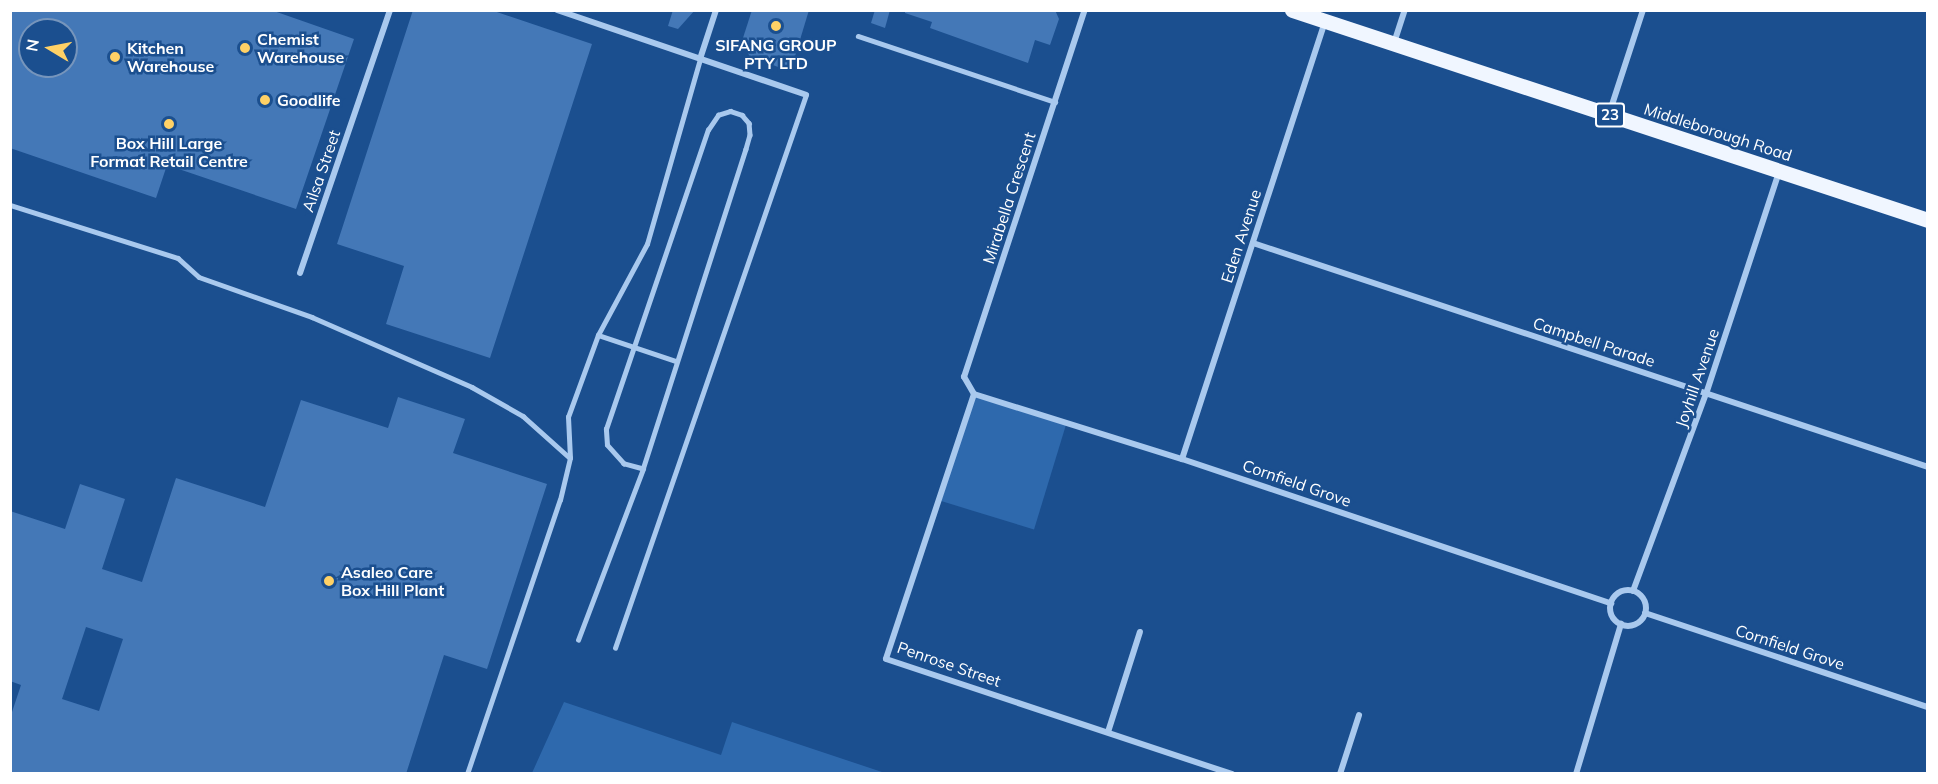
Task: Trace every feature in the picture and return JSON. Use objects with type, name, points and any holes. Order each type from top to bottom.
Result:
[{"type":"main road","name":"Middleborough Road","points":[[1292,10],[1928,220]]},
{"type":"street","name":"Ailsa Street","points":[[300,273],[390,10]]},
{"type":"street","points":[[557,10],[806,95]]},
{"type":"street","points":[[700,59],[716,10]]},
{"type":"street","name":"Mirabella Crescent","points":[[974,394],[964,377],[1085,10]]},
{"type":"street","points":[[1394,44],[1405,10]]},
{"type":"street","points":[[1609,114],[1643,10]]},
{"type":"street","name":"Eden Avenue","points":[[1182,459],[1325,21]]},
{"type":"street","name":"Joyhill Avenue","points":[[1633,591],[1706,394],[1780,171]]},
{"type":"street","name":"Campbell Parade","points":[[1253,243],[1928,467]]},
{"type":"street","name":"Cornfield Grove","points":[[974,394],[1182,459],[1611,603]]},
{"type":"street","name":"Penrose Street","points":[[974,394],[886,658],[1232,774]]},
{"type":"street","points":[[1633,591],[1644,602],[1645,613],[1635,624],[1621,624],[1610,611],[1611,603],[1619,592],[1633,591]]},
{"type":"street","name":"Cornfield Grove","points":[[1645,613],[1928,707]]},
{"type":"street","points":[[1576,774],[1621,624]]},
{"type":"street","points":[[1108,732],[1140,632]]},
{"type":"street","points":[[1340,774],[1359,715]]},
{"type":"lane","points":[[858,36],[1054,102]]},
{"type":"lane","points":[[467,774],[560,500],[570,458],[568,417],[598,335],[647,244],[700,59]]},
{"type":"lane","points":[[615,648],[806,95]]},
{"type":"lane","points":[[578,640],[643,469],[750,135],[749,123],[742,115],[730,111],[718,115],[708,130],[606,429],[607,444],[624,464],[643,469]]},
{"type":"lane","points":[[10,205],[178,258],[199,277],[312,317],[472,387],[523,416],[570,458]]},
{"type":"lane","points":[[598,335],[676,361]]},
{"type":"shaded area","points":[[974,394],[1067,422],[1034,529],[941,501]]},
{"type":"shaded area","points":[[564,702],[721,755],[732,722],[885,773],[532,773]]},
{"type":"building","name":"Box Hill Large Format Retail Centre","points":[[10,10],[271,10],[354,39],[296,209],[167,165],[156,198],[10,148]]},
{"type":"building","points":[[413,10],[491,10],[592,44],[490,358],[386,324],[404,266],[337,244]]},
{"type":"building","points":[[673,10],[695,10],[678,29],[668,26]]},
{"type":"building","name":"SIFANG GROUP PTY LTD","points":[[752,10],[809,10],[793,63],[781,68],[750,57],[742,41]]},
{"type":"building","points":[[875,10],[890,10],[885,28],[871,23]]},
{"type":"building","points":[[905,10],[1055,10],[1059,19],[1050,45],[1035,40],[1028,63],[930,28],[932,22],[905,13]]},
{"type":"building","name":"Asaleo Care Box Hill Plant","points":[[398,397],[465,419],[453,453],[547,484],[487,669],[444,655],[406,774],[10,774],[10,718],[21,685],[10,681],[10,511],[65,529],[80,484],[125,499],[102,569],[142,582],[176,478],[265,507],[301,400],[388,428]],"holes":[[[86,627],[123,639],[99,711],[62,699]]]},
{"type":"place","name":"SIFANG GROUP PTY LTD","points":[[776,26]]},
{"type":"place","name":"Chemist Warehouse","points":[[245,48]]},
{"type":"place","name":"Kitchen Warehouse","points":[[115,57]]},
{"type":"place","name":"Goodlife","points":[[265,100]]},
{"type":"place","name":"Box Hill Large Format Retail Centre","points":[[169,124]]},
{"type":"place","name":"Asaleo Care Box Hill Plant","points":[[329,581]]}]
